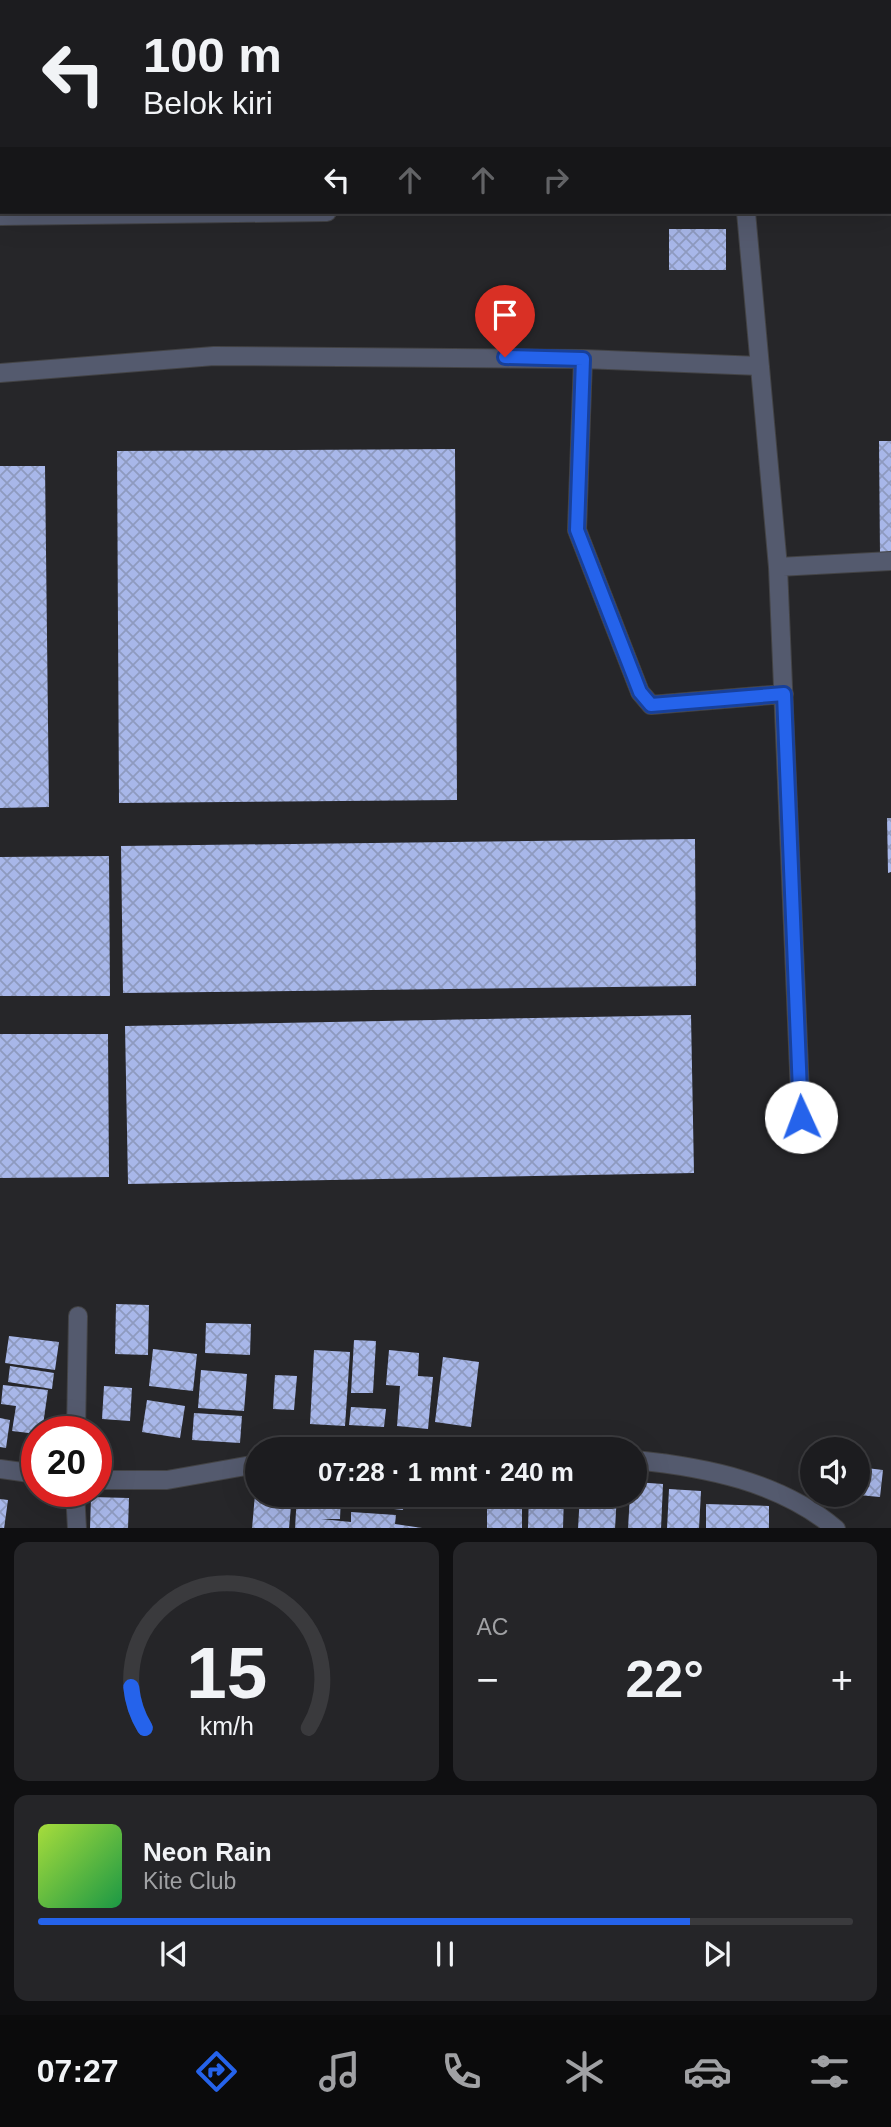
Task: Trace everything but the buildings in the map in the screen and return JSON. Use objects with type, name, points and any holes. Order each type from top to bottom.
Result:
[{"type":"street","points":[[0,216],[164,214]]},
{"type":"street","points":[[746,214],[778,567],[801,1117]]},
{"type":"street","points":[[0,373],[214,356],[583,359],[761,366]]},
{"type":"street","points":[[583,359],[577,530],[640,692],[651,705],[784,694]]},
{"type":"street","points":[[778,567],[891,561]]},
{"type":"street","points":[[76,1416],[78,1316]]},
{"type":"street","points":[[647,1462],[692,1469],[777,1491],[836,1528]]},
{"type":"street","points":[[112,1480],[167,1480],[245,1466]]},
{"type":"street","points":[[0,1469],[21,1472]]},
{"type":"street","points":[[76,1507],[77,1528]]},
{"type":"route","points":[[505,357],[583,359],[577,530],[580,546],[640,692],[651,705],[784,694],[801,1117]]}]
